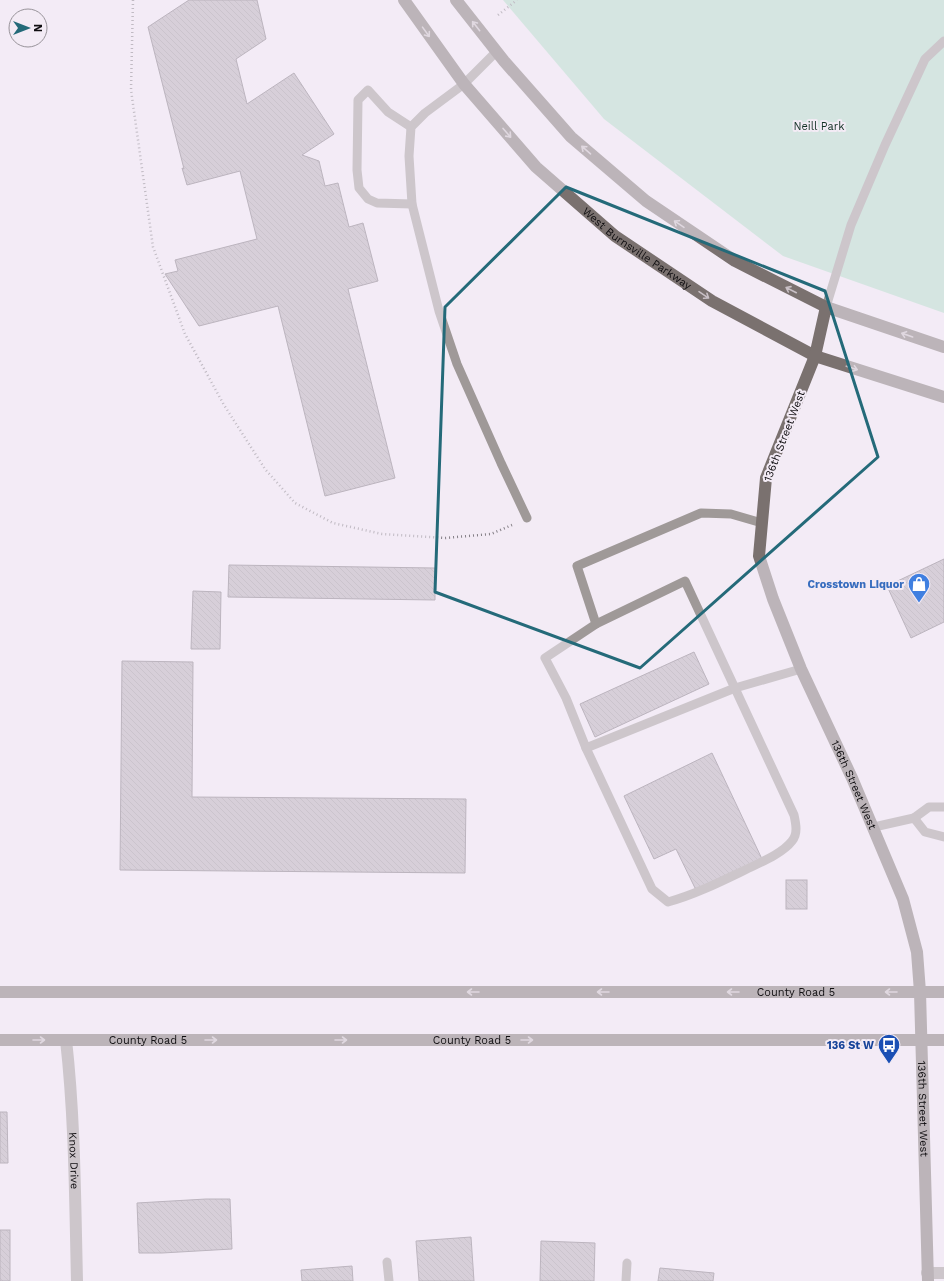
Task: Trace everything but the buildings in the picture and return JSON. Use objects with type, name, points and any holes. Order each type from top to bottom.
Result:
[{"type":"street","name":"West Burnsville Parkway","points":[[404,0],[464,84],[536,167],[614,236],[712,301],[815,356],[944,397]]},
{"type":"street","points":[[456,0],[496,52],[571,137],[646,201],[735,261],[826,307],[944,347]]},
{"type":"street","name":"136th Street West","points":[[826,307],[815,356],[766,478],[759,556],[773,599],[801,669],[874,827],[903,899],[917,952],[922,1040],[927,1277]]},
{"type":"street","name":"County Road 5","points":[[0,992],[944,992]]},
{"type":"street","name":"County Road 5","points":[[0,1040],[944,1040]]},
{"type":"street","name":"Knox Drive","points":[[66,1040],[69,1066],[75,1172],[77,1281]]},
{"type":"street","points":[[927,1277],[944,1273]]},
{"type":"lane","points":[[826,307],[850,225],[885,145],[925,59],[944,40]]},
{"type":"lane","points":[[496,52],[464,84],[425,113],[411,127],[409,156],[412,204],[439,311],[457,364],[500,463],[527,518]]},
{"type":"lane","points":[[411,127],[388,112],[368,90],[358,100],[357,170],[359,188],[368,199],[378,203],[412,204]]},
{"type":"lane","points":[[596,624],[577,566],[701,513],[731,514],[762,523]]},
{"type":"lane","points":[[685,582],[794,815],[797,827],[792,841],[776,855],[680,899],[668,902],[652,889],[586,748],[566,698],[545,658],[596,624],[685,582]]},
{"type":"lane","points":[[586,748],[735,688],[801,669]]},
{"type":"lane","points":[[874,827],[914,818],[929,807],[944,807]]},
{"type":"lane","points":[[914,818],[925,832],[944,837]]},
{"type":"lane","points":[[387,1262],[389,1281]]},
{"type":"lane","points":[[626,1263],[626,1281]]},
{"type":"path","points":[[133,0],[131,90],[154,247],[185,334],[224,404],[265,469],[295,503],[333,524],[382,534],[445,538],[491,534],[527,518]]},
{"type":"path","points":[[498,15],[517,0]]},
{"type":"highlighted area","points":[[566,187],[825,291],[878,457],[640,668],[435,592],[445,307]]},
{"type":"green space","name":"Neill Park","points":[[503,0],[944,0],[944,313],[783,256],[604,119]]},
{"type":"place","name":"Crosstown Liquor","points":[[919,604]]},
{"type":"place","name":"136 St W","points":[[889,1064]]}]
